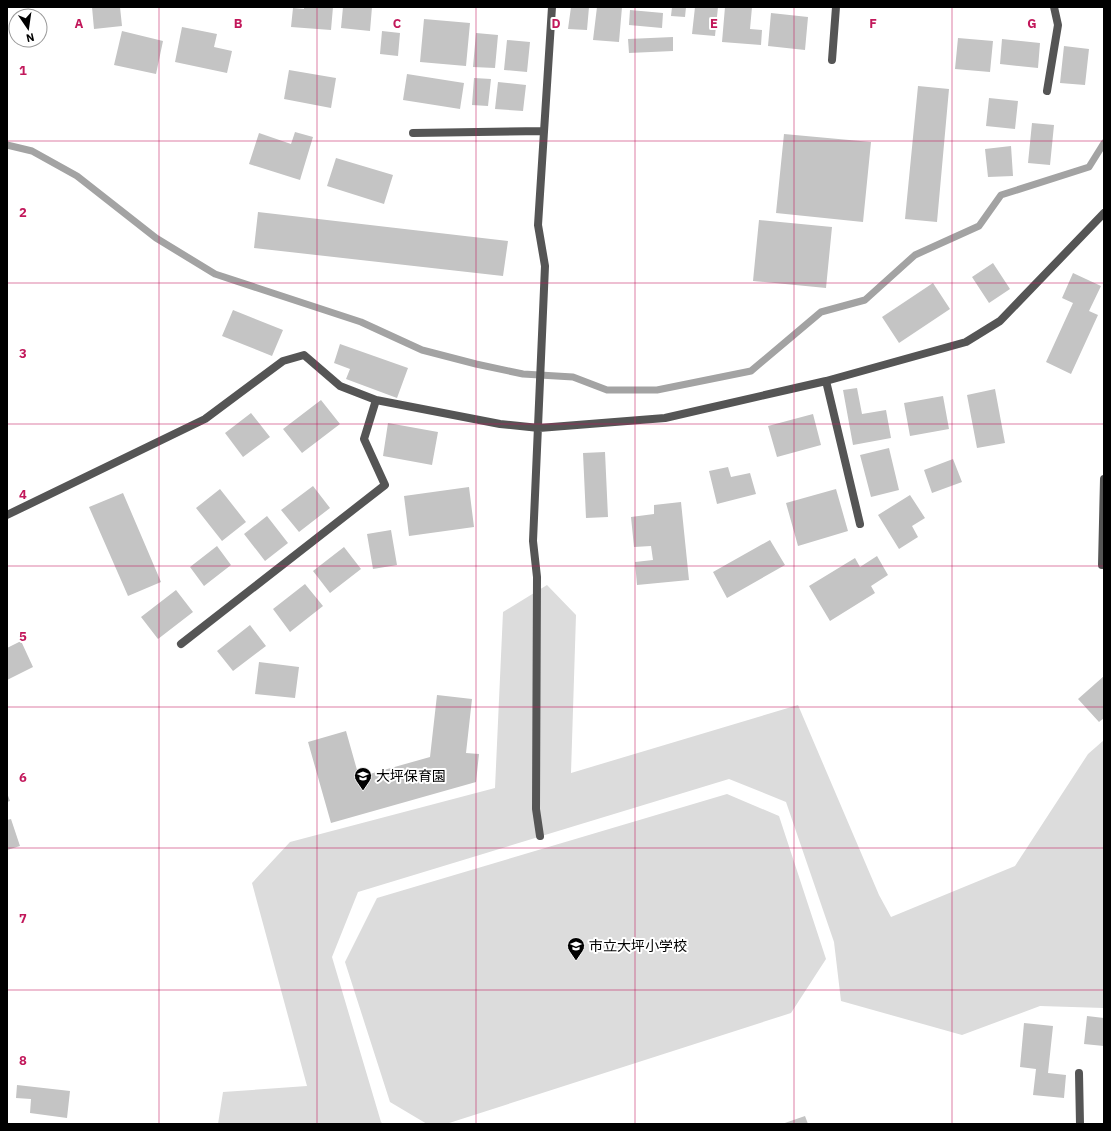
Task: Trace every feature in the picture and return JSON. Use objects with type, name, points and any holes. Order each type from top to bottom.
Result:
[{"type":"street","points":[[540,836],[536,809],[537,577],[532,540],[540,407],[545,266],[538,225],[552,7]]},
{"type":"street","points":[[832,60],[836,7]]},
{"type":"street","points":[[1047,91],[1058,25],[1054,7]]},
{"type":"street","points":[[413,132],[544,131]]},
{"type":"street","points":[[7,515],[205,420],[283,361],[304,355],[340,386],[376,400],[500,424],[539,428],[665,418],[826,380],[966,342],[1000,321],[1104,213]]},
{"type":"street","points":[[826,380],[860,524]]},
{"type":"street","points":[[181,644],[385,485],[364,439],[376,400]]},
{"type":"street","points":[[1102,565],[1104,479]]},
{"type":"street","points":[[1079,1073],[1080,1124]]},
{"type":"shaded area","points":[[547,585],[576,615],[571,773],[798,705],[879,895],[891,917],[1015,866],[1088,754],[1104,740],[1104,1008],[1040,1006],[962,1035],[841,1001],[834,942],[786,802],[729,779],[358,892],[332,957],[381,1122],[383,1124],[218,1124],[223,1092],[307,1086],[252,883],[290,842],[495,788],[503,612]]},
{"type":"shaded area","points":[[727,794],[779,816],[826,959],[791,1013],[446,1124],[427,1124],[390,1102],[345,962],[377,898]]},
{"type":"building","points":[[92,7],[120,7],[122,26],[94,29]]},
{"type":"building","points":[[304,7],[333,7],[331,30],[291,27],[293,8],[304,9]]},
{"type":"building","points":[[343,7],[372,7],[370,31],[341,28]]},
{"type":"building","points":[[571,7],[589,7],[587,30],[568,29]]},
{"type":"building","points":[[597,7],[622,7],[619,42],[593,40]]},
{"type":"building","points":[[672,7],[686,7],[685,17],[671,16]]},
{"type":"building","points":[[695,7],[718,7],[715,36],[692,34]]},
{"type":"building","points":[[725,7],[752,7],[750,29],[762,30],[761,45],[722,42]]},
{"type":"building","points":[[630,10],[663,13],[662,28],[629,25]]},
{"type":"building","points":[[771,13],[808,17],[805,50],[768,46]]},
{"type":"building","points":[[424,19],[470,23],[466,66],[420,62]]},
{"type":"building","points":[[182,27],[217,34],[214,47],[232,51],[227,73],[175,62]]},
{"type":"building","points":[[122,31],[163,41],[156,74],[114,65]]},
{"type":"building","points":[[382,31],[400,33],[398,56],[380,54]]},
{"type":"building","points":[[476,33],[498,35],[495,68],[473,67]]},
{"type":"building","points":[[673,37],[673,51],[629,53],[628,39]]},
{"type":"building","points":[[958,38],[993,41],[990,72],[955,69]]},
{"type":"building","points":[[1002,39],[1040,43],[1038,68],[1000,64]]},
{"type":"building","points":[[507,40],[530,42],[527,72],[504,70]]},
{"type":"building","points":[[1064,46],[1089,49],[1085,85],[1060,83]]},
{"type":"building","points":[[289,70],[336,78],[331,108],[284,99]]},
{"type":"building","points":[[407,74],[464,83],[460,109],[403,100]]},
{"type":"building","points":[[474,78],[491,79],[488,106],[472,105]]},
{"type":"building","points":[[498,82],[526,85],[523,111],[495,109]]},
{"type":"building","points":[[918,86],[949,89],[937,222],[905,219]]},
{"type":"building","points":[[989,98],[1018,101],[1015,129],[986,126]]},
{"type":"building","points":[[1032,123],[1054,125],[1050,165],[1028,163]]},
{"type":"building","points":[[295,132],[313,137],[300,180],[249,164],[259,133],[291,144]]},
{"type":"building","points":[[784,134],[871,142],[863,222],[776,213]]},
{"type":"building","points":[[1011,146],[1013,176],[988,177],[985,149]]},
{"type":"building","points":[[336,158],[393,175],[384,204],[327,186]]},
{"type":"building","points":[[258,212],[508,241],[503,276],[254,248]]},
{"type":"building","points":[[759,220],[832,227],[826,288],[753,281]]},
{"type":"building","points":[[993,263],[1010,289],[989,303],[972,277]]},
{"type":"building","points":[[1073,273],[1101,286],[1089,311],[1098,315],[1071,374],[1046,362],[1073,303],[1062,298]]},
{"type":"building","points":[[933,283],[950,309],[899,343],[882,317]]},
{"type":"building","points":[[233,310],[283,330],[272,356],[222,336]]},
{"type":"building","points":[[340,344],[408,368],[397,398],[346,379],[350,369],[334,363]]},
{"type":"building","points":[[857,388],[862,414],[886,410],[891,438],[853,445],[843,390]]},
{"type":"building","points":[[995,389],[1005,443],[977,448],[967,395]]},
{"type":"building","points":[[943,396],[949,429],[910,436],[904,403]]},
{"type":"building","points":[[321,400],[340,424],[302,453],[283,429]]},
{"type":"building","points":[[251,413],[270,437],[243,457],[225,433]]},
{"type":"building","points":[[813,414],[821,445],[777,457],[768,426]]},
{"type":"building","points":[[388,423],[438,432],[432,465],[383,456]]},
{"type":"building","points":[[889,448],[899,490],[871,497],[860,455]]},
{"type":"building","points":[[605,452],[608,517],[586,518],[583,453]]},
{"type":"building","points":[[953,459],[962,482],[932,493],[924,470]]},
{"type":"building","points":[[728,467],[731,477],[750,473],[756,494],[717,504],[709,471]]},
{"type":"building","points":[[313,486],[330,508],[299,532],[281,510]]},
{"type":"building","points":[[469,487],[474,527],[409,536],[404,496]]},
{"type":"building","points":[[220,489],[246,522],[222,541],[196,508]]},
{"type":"building","points":[[836,489],[848,531],[798,546],[786,503]]},
{"type":"building","points":[[123,493],[161,582],[128,596],[89,507]]},
{"type":"building","points":[[910,495],[925,518],[912,526],[918,537],[899,549],[878,515]]},
{"type":"building","points":[[681,502],[689,580],[637,585],[635,562],[653,560],[651,546],[634,547],[631,517],[654,514],[654,505]]},
{"type":"building","points":[[267,516],[288,543],[265,561],[244,534]]},
{"type":"building","points":[[391,530],[397,565],[373,569],[367,534]]},
{"type":"building","points":[[770,540],[785,565],[727,598],[713,572]]},
{"type":"building","points":[[217,546],[231,565],[204,586],[190,567]]},
{"type":"building","points":[[344,547],[361,569],[330,593],[313,571]]},
{"type":"building","points":[[877,556],[888,575],[871,586],[875,593],[830,621],[809,586],[855,558],[860,567]]},
{"type":"building","points":[[305,584],[323,606],[290,632],[273,609]]},
{"type":"building","points":[[176,590],[193,612],[158,639],[141,617]]},
{"type":"building","points":[[250,625],[266,646],[233,671],[217,651]]},
{"type":"building","points":[[21,641],[33,667],[7,680],[7,648]]},
{"type":"building","points":[[259,662],[299,667],[295,698],[255,694]]},
{"type":"building","points":[[1104,676],[1104,718],[1099,722],[1078,699]]},
{"type":"building","points":[[437,695],[472,699],[466,753],[479,754],[476,782],[331,823],[308,742],[346,731],[359,777],[430,757]]},
{"type":"building","points":[[7,793],[10,801],[7,802]]},
{"type":"building","points":[[11,819],[20,846],[7,850],[7,820]]},
{"type":"building","points":[[1087,1016],[1104,1018],[1104,1046],[1084,1044]]},
{"type":"building","points":[[1024,1023],[1053,1026],[1048,1073],[1066,1075],[1064,1098],[1033,1095],[1036,1069],[1020,1067]]},
{"type":"building","points":[[17,1085],[70,1091],[67,1118],[30,1113],[31,1099],[16,1098]]},
{"type":"building","points":[[805,1116],[808,1124],[782,1124]]},
{"type":"waterway","points":[[7,145],[32,151],[77,176],[156,238],[215,274],[361,322],[422,350],[523,374],[573,377],[607,390],[657,390],[751,371],[821,312],[865,300],[915,255],[979,226],[1001,195],[1089,167],[1104,143]]},
{"type":"place","name":"大坪保育園","points":[[363,791]]},
{"type":"place","name":"市立大坪小学校","points":[[576,961]]}]
